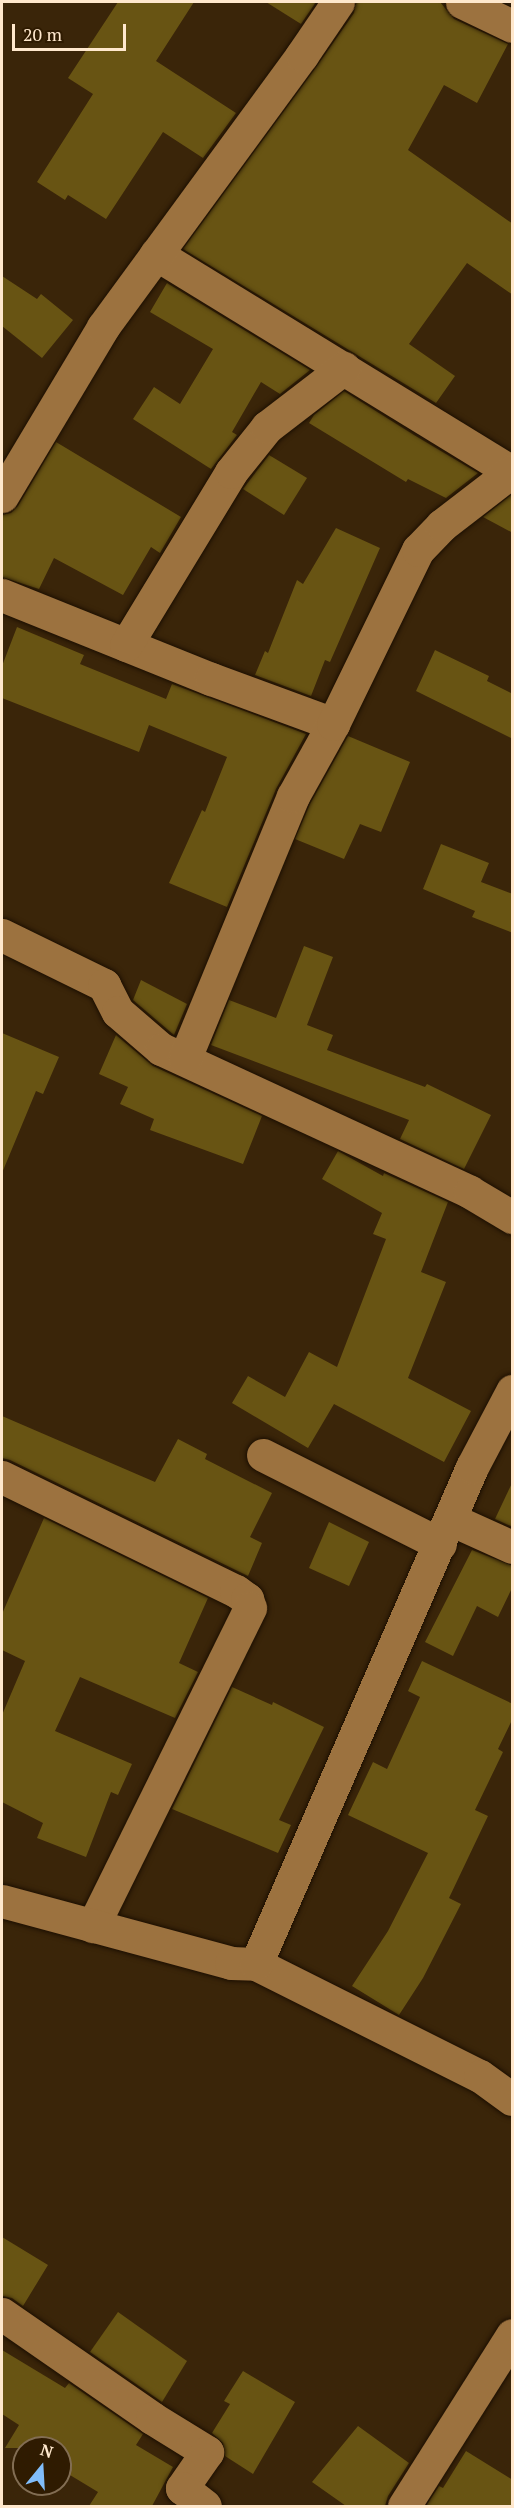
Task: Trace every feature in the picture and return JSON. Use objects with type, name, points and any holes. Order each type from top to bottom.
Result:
[{"type":"street","points":[[2,496],[103,327],[302,55],[338,2]]},
{"type":"street","points":[[462,2],[513,26]]},
{"type":"street","points":[[156,254],[512,472],[442,525],[418,550],[333,724],[293,796],[185,1058]]},
{"type":"street","points":[[126,645],[231,472],[267,427],[344,368]]},
{"type":"street","points":[[2,595],[333,724]]},
{"type":"street","points":[[2,935],[104,985],[118,1012],[161,1049],[185,1058],[470,1192],[513,1216]]},
{"type":"street","points":[[256,1964],[472,1467],[513,1391]]},
{"type":"street","points":[[263,1455],[445,1531],[513,1547]]},
{"type":"street","points":[[2,1477],[236,1591],[247,1599],[250,1608],[93,1926]]},
{"type":"street","points":[[2,1901],[231,1963],[256,1964],[480,2076],[513,2099]]},
{"type":"street","points":[[2,2314],[152,2418],[207,2452],[182,2488],[205,2506]]},
{"type":"street","points":[[404,2506],[513,2336]]},
{"type":"building","points":[[118,2],[194,2],[156,61],[236,113],[203,158],[163,132],[106,219],[68,195],[65,200],[37,182],[93,94],[68,78]]},
{"type":"building","points":[[266,2],[316,2],[301,24]]},
{"type":"building","points":[[356,2],[440,2],[454,19],[508,44],[477,103],[444,85],[408,150],[513,224],[513,295],[467,263],[409,344],[455,376],[436,403],[183,249],[317,66],[354,13]]},
{"type":"building","points":[[2,276],[37,299],[41,294],[73,320],[42,358],[2,326]]},
{"type":"building","points":[[167,283],[310,370],[280,394],[261,382],[232,432],[237,435],[211,469],[133,419],[154,387],[180,404],[213,349],[150,312]]},
{"type":"building","points":[[344,391],[478,473],[446,498],[408,479],[406,482],[309,423],[314,415]]},
{"type":"building","points":[[56,442],[181,517],[160,553],[151,547],[123,595],[54,558],[39,589],[2,577],[2,515],[11,513],[18,506]]},
{"type":"building","points":[[269,455],[307,478],[284,515],[243,489]]},
{"type":"building","points":[[511,495],[513,496],[513,533],[483,517]]},
{"type":"building","points":[[336,528],[380,548],[330,662],[325,660],[311,696],[255,675],[265,651],[268,653],[297,580],[303,584]]},
{"type":"building","points":[[17,627],[84,655],[80,664],[166,699],[172,684],[306,734],[276,789],[227,907],[169,883],[202,810],[205,812],[227,757],[149,725],[139,752],[2,698],[2,666]]},
{"type":"building","points":[[435,650],[489,676],[487,681],[513,694],[513,739],[416,691]]},
{"type":"building","points":[[348,736],[410,762],[381,832],[360,824],[344,859],[295,839],[310,804]]},
{"type":"building","points":[[441,844],[489,863],[481,882],[513,894],[513,933],[472,917],[475,911],[423,889]]},
{"type":"building","points":[[304,946],[333,957],[307,1025],[333,1035],[327,1050],[425,1087],[427,1084],[491,1115],[464,1169],[400,1139],[409,1120],[211,1045],[229,1000],[276,1018]]},
{"type":"building","points":[[141,980],[187,1004],[174,1035],[133,1000]]},
{"type":"building","points":[[2,1033],[59,1057],[43,1094],[36,1091],[2,1173]]},
{"type":"building","points":[[116,1035],[153,1066],[262,1116],[243,1164],[150,1130],[154,1119],[120,1104],[128,1087],[99,1074]]},
{"type":"building","points":[[338,1151],[383,1176],[384,1173],[448,1202],[421,1272],[446,1282],[408,1378],[471,1411],[444,1462],[334,1404],[308,1448],[232,1403],[248,1376],[285,1397],[309,1352],[337,1367],[386,1239],[373,1234],[382,1213],[322,1179]]},
{"type":"building","points":[[2,1416],[155,1482],[178,1439],[207,1454],[205,1459],[272,1493],[250,1537],[262,1543],[248,1576],[2,1458]]},
{"type":"building","points":[[513,1481],[513,1527],[495,1519]]},
{"type":"building","points":[[44,1518],[208,1598],[179,1663],[198,1672],[175,1718],[80,1677],[55,1731],[132,1764],[118,1795],[111,1792],[86,1857],[37,1838],[43,1823],[2,1802],[2,1715],[25,1661],[2,1650],[2,1614]]},
{"type":"building","points":[[329,1522],[369,1542],[349,1586],[309,1568]]},
{"type":"building","points":[[472,1550],[513,1566],[513,1586],[498,1617],[477,1606],[453,1656],[425,1642]]},
{"type":"building","points":[[422,1661],[513,1704],[513,1718],[498,1749],[503,1752],[475,1810],[488,1816],[449,1898],[461,1904],[423,1978],[399,2015],[352,1986],[388,1931],[428,1853],[348,1815],[373,1762],[387,1769],[420,1697],[408,1691]]},
{"type":"building","points":[[232,1687],[272,1705],[273,1702],[324,1727],[279,1820],[291,1825],[278,1853],[172,1809]]},
{"type":"building","points":[[2,2237],[48,2265],[23,2306],[12,2298],[2,2296]]},
{"type":"building","points":[[118,2312],[187,2361],[162,2402],[90,2352]]},
{"type":"building","points":[[2,2350],[65,2388],[69,2383],[143,2434],[136,2445],[173,2467],[152,2506],[89,2506],[98,2492],[72,2476],[72,2436],[12,2436],[19,2425],[2,2414]]},
{"type":"building","points":[[243,2371],[295,2402],[253,2474],[225,2456],[223,2443],[212,2433],[230,2404],[224,2401]]},
{"type":"building","points":[[358,2426],[409,2463],[388,2496],[385,2506],[346,2506],[312,2482]]},
{"type":"building","points":[[12,2436],[12,2448],[5,2448]]},
{"type":"building","points":[[466,2451],[513,2480],[513,2506],[426,2506],[439,2486],[443,2488]]}]
